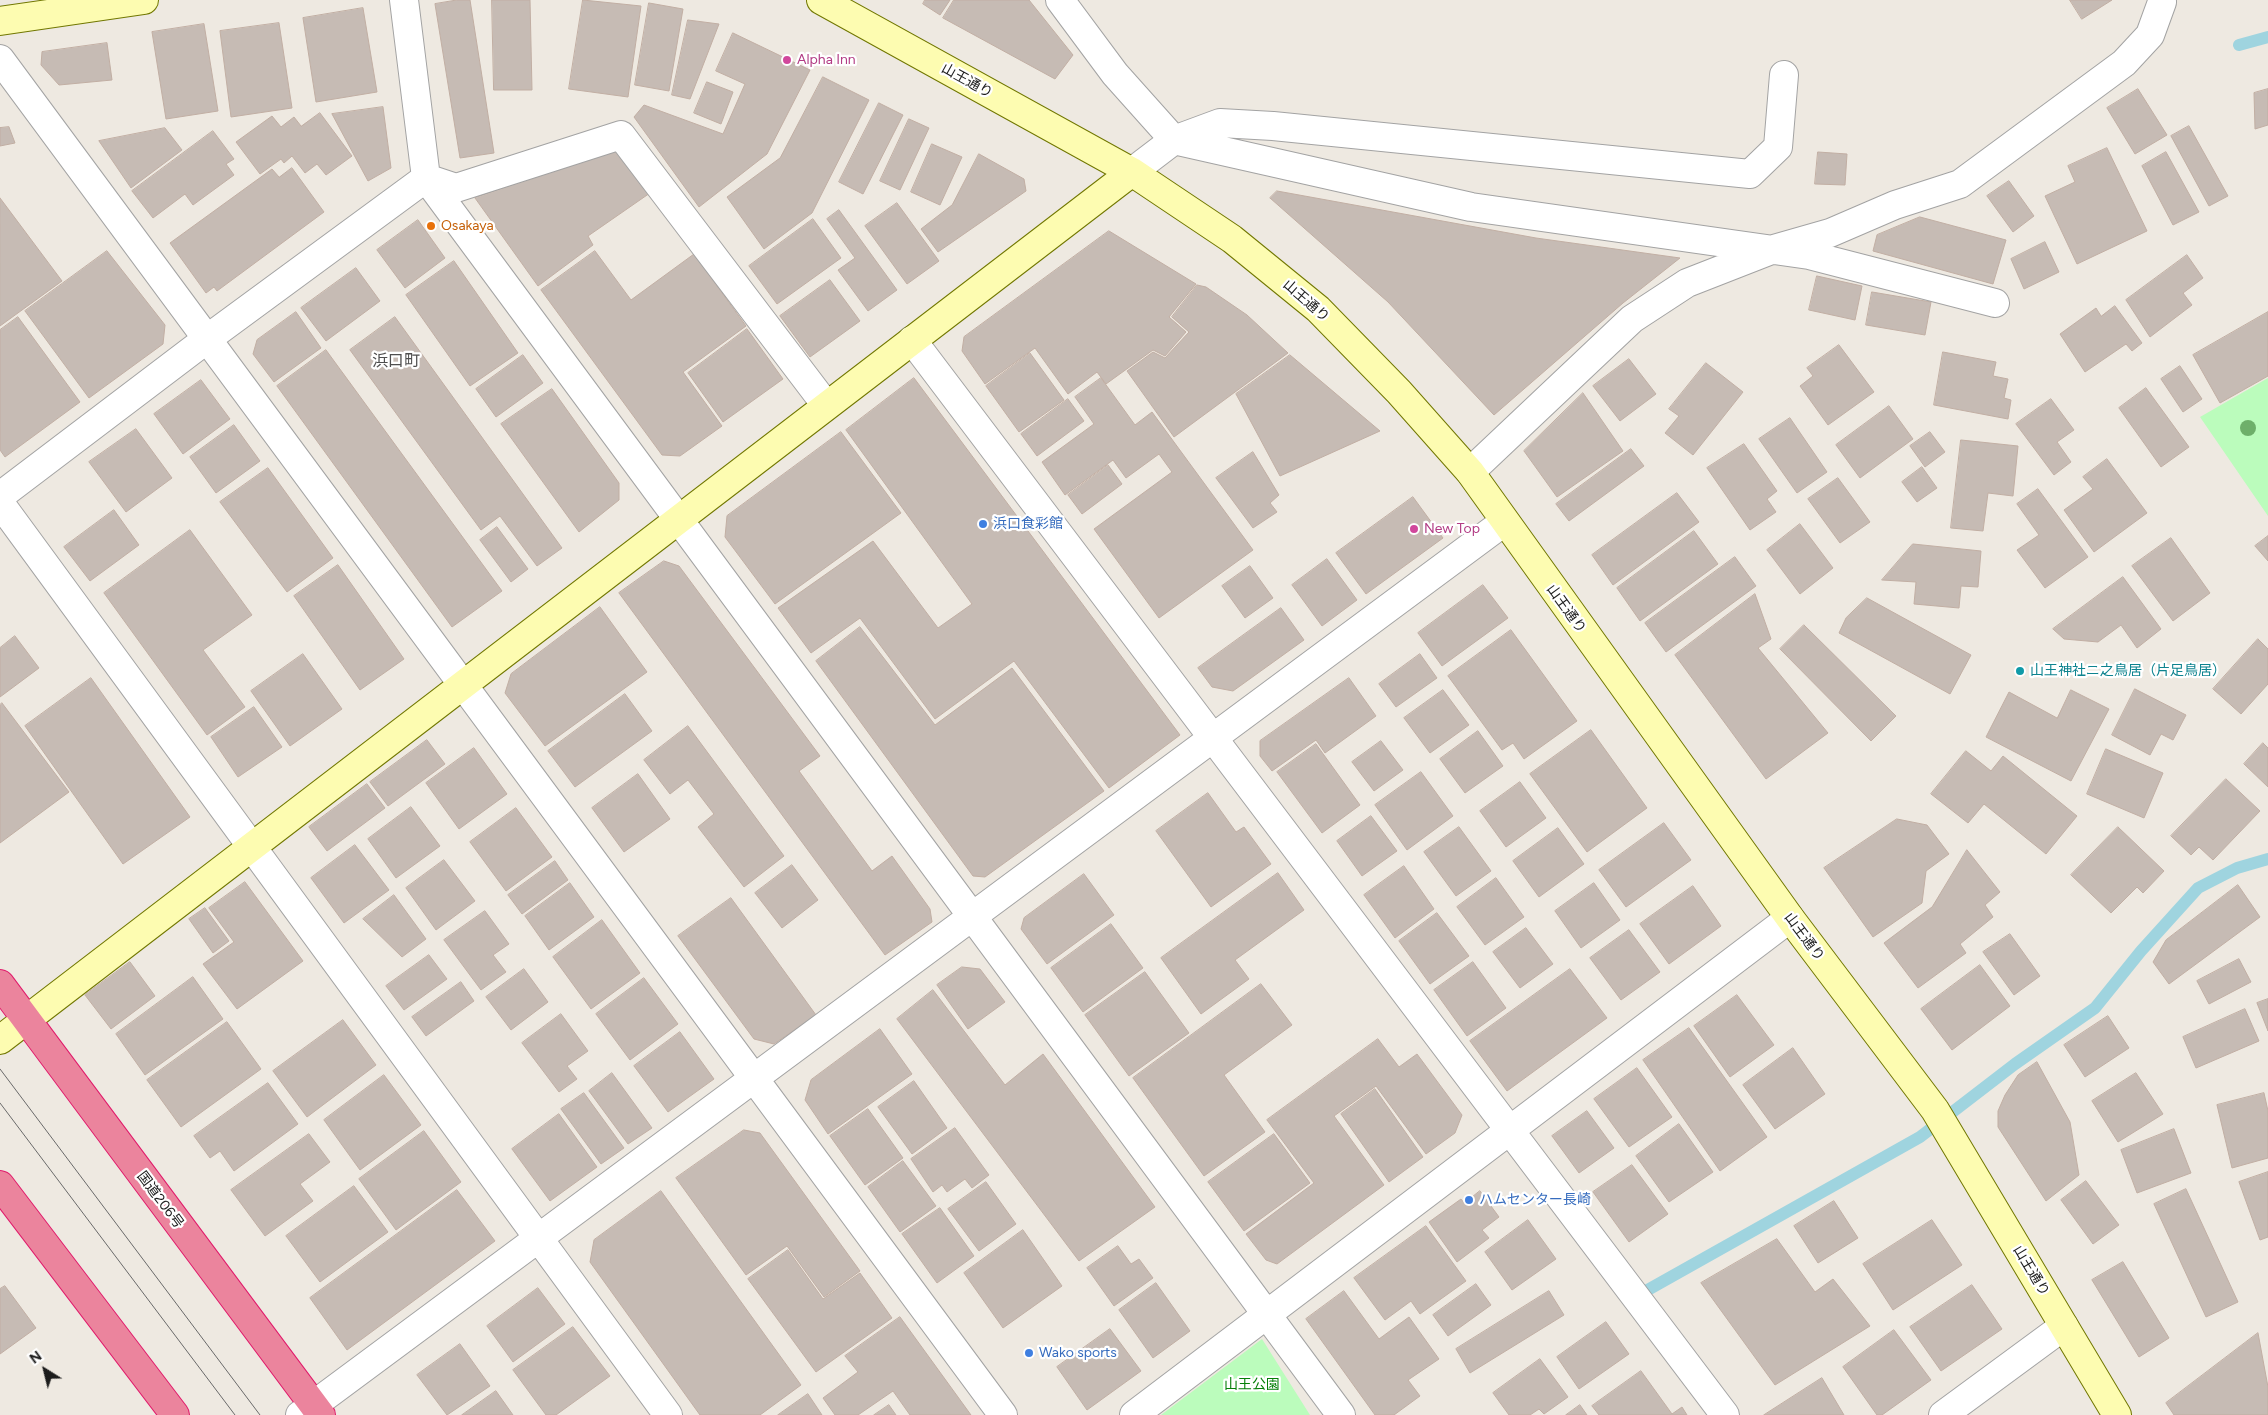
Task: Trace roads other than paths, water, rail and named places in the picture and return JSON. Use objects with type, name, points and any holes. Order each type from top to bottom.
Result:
[{"type":"highway","name":"国道206号","points":[[0,984],[311,1412]]},
{"type":"highway","points":[[0,1185],[175,1415]]},
{"type":"street","points":[[0,21],[144,0]]},
{"type":"street","points":[[404,0],[426,178],[1341,1415]]},
{"type":"street","name":"山王通り","points":[[821,0],[1132,172],[1232,240],[1318,309],[1399,392],[1470,472],[1504,522],[1790,918],[1935,1110],[2117,1415]]},
{"type":"street","points":[[1060,0],[1115,74],[1174,140],[1471,207],[1809,255],[1995,303]]},
{"type":"street","points":[[1470,472],[1632,319],[1686,283],[1774,249],[1830,233],[1895,205],[1960,184],[2124,62],[2150,35],[2162,2]]},
{"type":"street","points":[[0,59],[1003,1415]]},
{"type":"street","points":[[0,1040],[1174,140],[1220,124],[1273,126],[1750,174],[1778,147],[1784,75]]},
{"type":"street","points":[[426,178],[456,188],[621,135],[826,406]]},
{"type":"street","points":[[0,496],[207,339],[426,178]]},
{"type":"street","points":[[912,340],[1725,1415]]},
{"type":"street","points":[[0,502],[668,1415]]},
{"type":"street","points":[[311,1412],[538,1238],[1504,522]]},
{"type":"street","points":[[1134,1415],[1790,918]]},
{"type":"street","points":[[1943,1415],[2064,1326]]},
{"type":"waterway","points":[[2239,45],[2268,37]]},
{"type":"waterway","points":[[1644,1292],[1920,1137],[2015,1064],[2095,1008],[2141,951],[2198,888],[2237,868],[2268,859]]},
{"type":"tram line","points":[[0,1069],[260,1415]]},
{"type":"tram line","points":[[0,1103],[235,1415]]},
{"type":"place","name":"Alpha Inn","points":[[787,60]]},
{"type":"place","name":"Osakaya","points":[[431,226]]},
{"type":"place","name":"浜口食彩館","points":[[983,524]]},
{"type":"place","name":"New Top","points":[[1414,529]]},
{"type":"place","name":"山王神社ニ之鳥居（片足鳥居）","points":[[2020,671]]},
{"type":"place","name":"ハムセンター長崎","points":[[1469,1200]]},
{"type":"place","name":"Wako sports","points":[[1029,1353]]},
{"type":"district","name":"浜口町","points":[[396,361]]},
{"type":"park label","name":"山王公園","points":[[1252,1385]]}]
